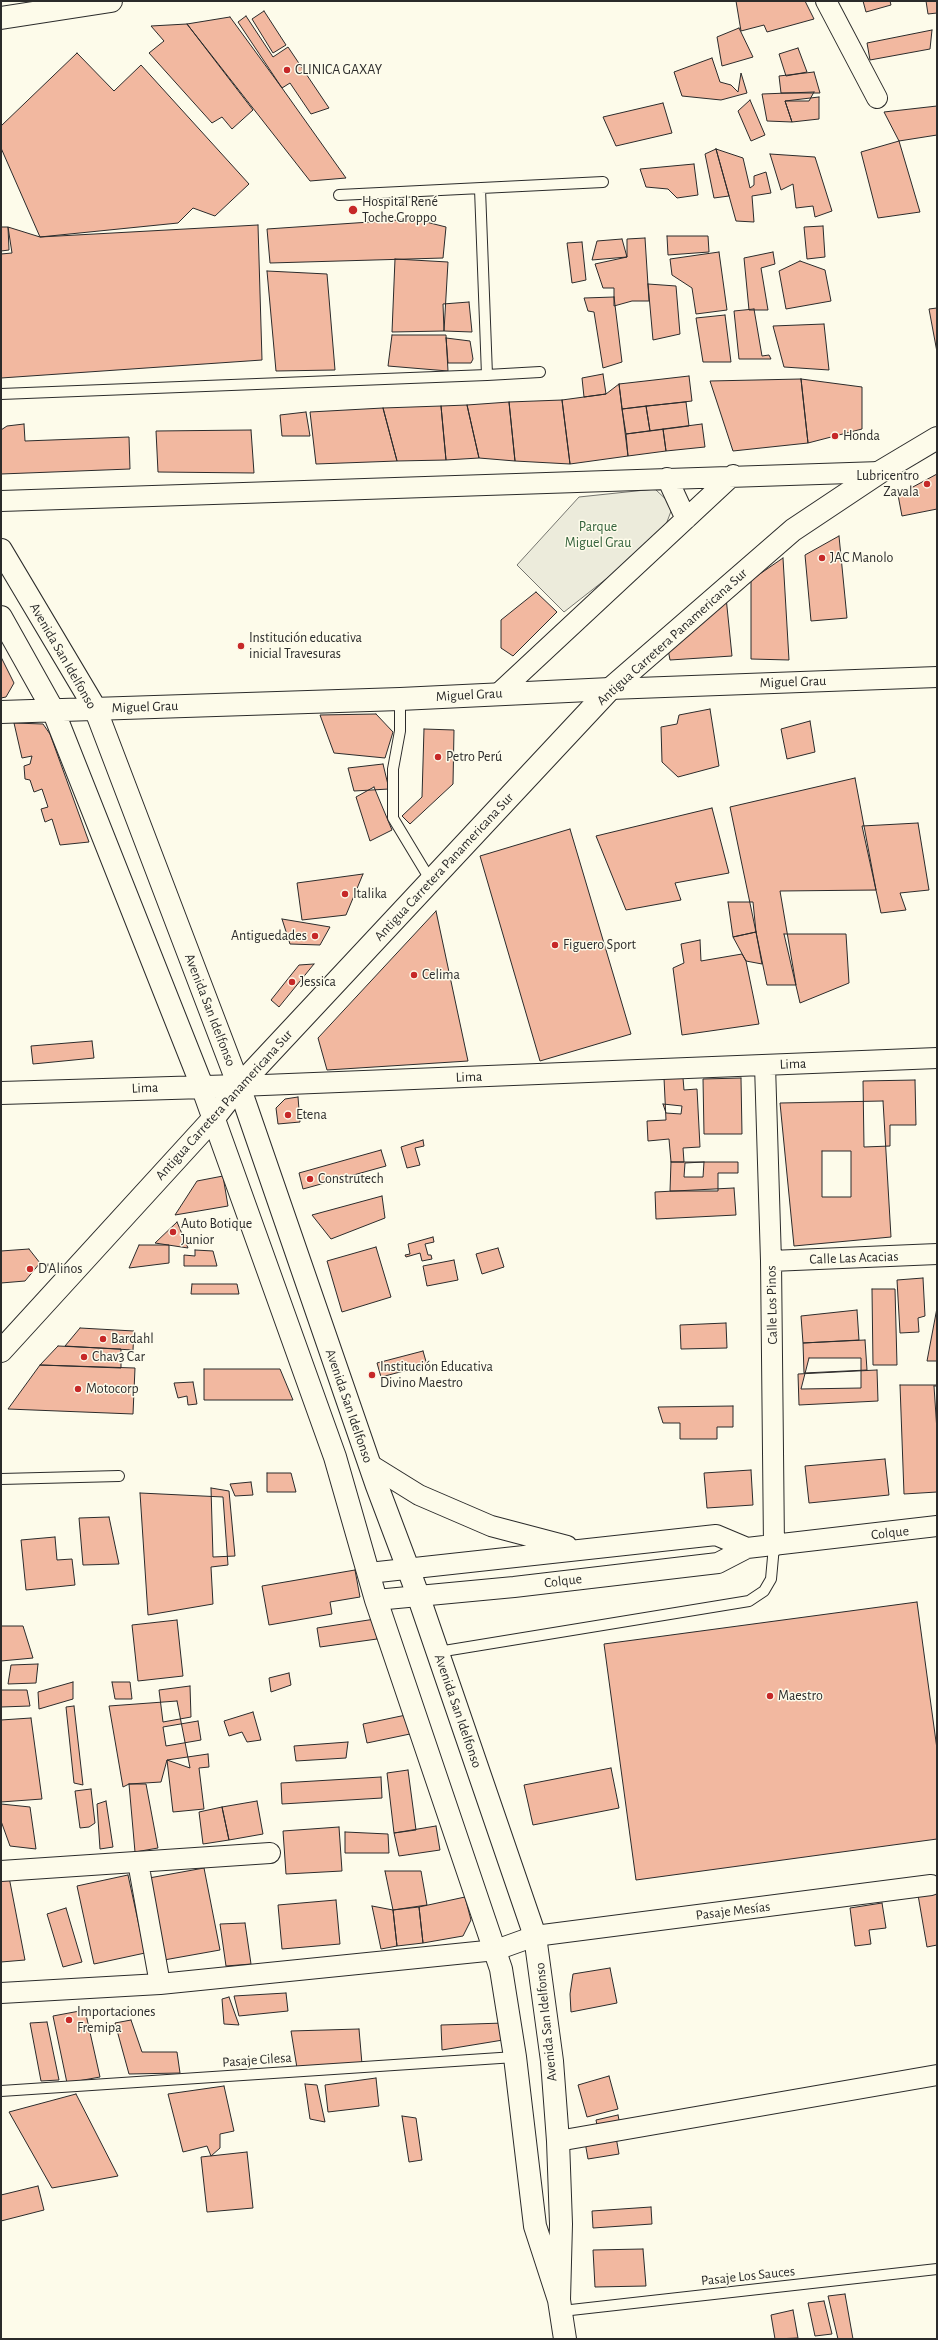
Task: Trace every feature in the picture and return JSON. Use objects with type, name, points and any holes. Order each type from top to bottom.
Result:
[{"type":"main road","points":[[1,18],[111,1]]},
{"type":"main road","name":"Antigua Carretera Panamericana Sur","points":[[1,1351],[213,1118],[239,1086],[610,689],[794,530],[880,472],[937,438]]},
{"type":"main road","name":"Avenida San Idelfonso","points":[[1,550],[95,708],[239,1086],[369,1464],[438,1652],[535,1936],[552,2061],[558,2141],[561,2224],[561,2306],[565,2339]]},
{"type":"main road","name":"Avenida San Idelfonso","points":[[1,617],[53,710],[202,1086],[335,1457],[376,1600],[496,1950],[501,1969],[515,2058],[535,2226],[561,2306]]},
{"type":"main road","name":"Miguel Grau","points":[[1,712],[400,699],[499,693],[610,689]]},
{"type":"main road","name":"Lima","points":[[1,1094],[202,1086],[239,1086]]},
{"type":"street","points":[[826,1],[877,98]]},
{"type":"street","points":[[1,501],[733,475],[880,472]]},
{"type":"street","points":[[499,693],[733,475]]},
{"type":"street","points":[[667,478],[686,519]]},
{"type":"street","name":"Miguel Grau","points":[[610,689],[937,677]]},
{"type":"street","name":"Lima","points":[[239,1086],[937,1058]]},
{"type":"street","name":"Calle Los Pinos","points":[[765,1065],[771,1261],[774,1546]]},
{"type":"street","name":"Calle Las Acacias","points":[[771,1261],[937,1254]]},
{"type":"street","name":"Colque","points":[[369,1464],[420,1495],[491,1526],[579,1549]]},
{"type":"street","name":"Colque","points":[[376,1600],[514,1587],[718,1563],[747,1548],[937,1526]]},
{"type":"street","name":"Colque","points":[[369,1573],[716,1535],[747,1548]]},
{"type":"street","points":[[1,1871],[270,1853]]},
{"type":"street","points":[[138,1862],[160,1984]]},
{"type":"street","name":"Pasaje Mesías","points":[[1,1993],[160,1984],[496,1950],[535,1936],[931,1885]]},
{"type":"street","points":[[558,2141],[937,2075]]},
{"type":"lane","points":[[339,195],[603,182]]},
{"type":"lane","points":[[480,189],[487,375]]},
{"type":"lane","points":[[1,394],[540,372]]},
{"type":"lane","points":[[400,699],[400,731],[393,769],[393,818],[431,881]]},
{"type":"lane","points":[[1,1479],[119,1476]]},
{"type":"lane","points":[[438,1652],[749,1601],[764,1591],[771,1579],[774,1546]]},
{"type":"lane","name":"Pasaje Cilesa","points":[[1,2091],[515,2058]]},
{"type":"lane","name":"Pasaje Los Sauces","points":[[561,2306],[937,2269]]},
{"type":"green space","name":"Parque Miguel Grau","points":[[655,489],[673,506],[662,535],[564,612],[517,565],[579,497]]},
{"type":"building","points":[[736,1],[805,1],[814,19],[767,32],[764,25],[741,31]]},
{"type":"building","points":[[863,1],[890,1],[891,5],[866,12]]},
{"type":"building","points":[[926,1],[937,1],[937,13],[928,14]]},
{"type":"building","points":[[264,11],[286,45],[273,53],[252,19]]},
{"type":"building","name":"CLINICA GAXAY","points":[[246,16],[273,57],[288,47],[329,108],[311,114],[290,83],[282,88],[238,22]]},
{"type":"building","points":[[230,17],[346,178],[310,181],[187,24]]},
{"type":"building","points":[[187,24],[253,110],[232,129],[222,117],[212,123],[149,53],[164,41],[151,26]]},
{"type":"building","points":[[739,28],[753,57],[722,66],[717,37]]},
{"type":"building","points":[[932,30],[930,49],[870,60],[867,43]]},
{"type":"building","points":[[798,48],[807,72],[786,76],[779,54]]},
{"type":"building","points":[[77,53],[114,91],[141,65],[249,184],[215,216],[193,208],[178,223],[40,237],[1,148],[1,126]]},
{"type":"building","points":[[712,58],[720,82],[731,85],[738,92],[741,73],[747,93],[721,100],[682,96],[674,72]]},
{"type":"building","points":[[814,72],[820,93],[781,93],[779,76]]},
{"type":"building","points":[[814,92],[809,101],[785,101],[792,122],[767,121],[762,94]]},
{"type":"building","points":[[819,97],[819,119],[792,122],[785,101]]},
{"type":"building","points":[[750,100],[765,135],[751,141],[738,111]]},
{"type":"building","points":[[663,103],[672,133],[616,146],[603,117]]},
{"type":"building","points":[[937,106],[937,135],[899,141],[884,112]]},
{"type":"building","points":[[899,141],[920,212],[878,218],[861,152]]},
{"type":"building","points":[[716,149],[743,158],[750,188],[754,185],[754,176],[766,172],[771,193],[752,196],[754,222],[736,221]]},
{"type":"building","points":[[716,149],[729,196],[714,198],[705,154]]},
{"type":"building","points":[[770,154],[815,157],[832,211],[815,217],[813,206],[796,208],[793,184],[781,190]]},
{"type":"building","points":[[694,164],[698,195],[677,198],[668,189],[646,187],[640,169]]},
{"type":"building","points":[[414,219],[446,227],[443,258],[270,263],[267,229]]},
{"type":"building","points":[[258,225],[262,360],[1,378],[1,254],[12,253],[8,227],[40,237]]},
{"type":"building","points":[[823,226],[825,257],[807,259],[804,227]]},
{"type":"building","points":[[1,227],[8,227],[9,250],[1,251]]},
{"type":"building","points":[[667,236],[708,236],[709,252],[668,255]]},
{"type":"building","points":[[645,238],[649,301],[632,301],[614,306],[614,288],[603,288],[595,264],[627,257],[627,239]]},
{"type":"building","points":[[622,239],[627,257],[592,260],[597,241]]},
{"type":"building","points":[[582,242],[586,280],[572,283],[567,243]]},
{"type":"building","points":[[719,252],[727,310],[696,314],[692,288],[672,275],[670,259]]},
{"type":"building","points":[[773,252],[775,264],[761,268],[768,310],[749,310],[744,258]]},
{"type":"building","points":[[395,259],[448,262],[444,331],[392,332]]},
{"type":"building","points":[[800,261],[825,270],[831,301],[786,309],[779,271]]},
{"type":"building","points":[[267,271],[327,274],[335,370],[276,371]]},
{"type":"building","points":[[648,284],[676,286],[680,334],[653,340]]},
{"type":"building","points":[[614,297],[622,362],[603,368],[594,312],[588,311],[584,298]]},
{"type":"building","points":[[469,302],[472,332],[444,331],[443,304]]},
{"type":"building","points":[[937,308],[937,352],[929,309]]},
{"type":"building","points":[[754,309],[762,356],[769,355],[771,359],[739,359],[734,311]]},
{"type":"building","points":[[725,315],[731,362],[703,362],[696,318]]},
{"type":"building","points":[[824,324],[829,370],[784,367],[773,326]]},
{"type":"building","points":[[392,335],[446,335],[448,371],[388,366]]},
{"type":"building","points":[[446,338],[470,341],[473,359],[471,363],[448,363]]},
{"type":"building","points":[[603,374],[606,394],[584,397],[582,378]]},
{"type":"building","points":[[689,376],[692,401],[622,409],[619,384]]},
{"type":"building","points":[[801,379],[808,443],[733,451],[710,381]]},
{"type":"building","points":[[801,379],[862,387],[862,429],[808,443]]},
{"type":"building","points":[[619,384],[628,456],[570,464],[562,400],[606,394]]},
{"type":"building","points":[[562,400],[570,464],[515,461],[509,402]]},
{"type":"building","points":[[509,402],[515,461],[479,458],[467,405]]},
{"type":"building","points":[[686,402],[689,426],[650,431],[646,406]]},
{"type":"building","points":[[467,405],[479,458],[446,460],[441,406]]},
{"type":"building","points":[[441,406],[446,460],[397,461],[383,408]]},
{"type":"building","points":[[646,406],[650,431],[626,434],[622,409]]},
{"type":"building","points":[[383,408],[397,461],[316,464],[310,412]]},
{"type":"building","points":[[306,412],[310,436],[282,436],[280,415]]},
{"type":"building","points":[[24,424],[25,441],[129,437],[130,469],[1,474],[1,430],[7,426]]},
{"type":"building","points":[[702,424],[705,447],[666,451],[663,429]]},
{"type":"building","points":[[663,429],[666,451],[628,456],[626,434]]},
{"type":"building","points":[[251,430],[254,473],[158,472],[156,431]]},
{"type":"building","name":"Lubricentro Zavala","points":[[937,474],[937,509],[902,516],[898,495]]},
{"type":"building","points":[[839,536],[847,618],[811,621],[805,555]]},
{"type":"building","points":[[783,558],[789,660],[751,659],[751,580]]},
{"type":"building","points":[[536,592],[557,612],[513,656],[501,648],[501,620]]},
{"type":"building","points":[[726,597],[732,656],[670,660],[668,649]]},
{"type":"building","points":[[1,657],[14,683],[6,697],[1,698]]},
{"type":"building","points":[[710,709],[719,766],[678,777],[662,762],[661,727],[677,724],[679,715]]},
{"type":"building","points":[[376,714],[393,732],[385,758],[334,753],[320,715]]},
{"type":"building","points":[[810,721],[815,752],[787,759],[781,729]]},
{"type":"building","points":[[14,723],[43,724],[50,734],[89,842],[60,845],[52,819],[45,822],[41,809],[48,807],[42,789],[34,792],[30,780],[25,779],[24,766],[30,764],[32,756],[22,758]]},
{"type":"building","name":"Petro Perú","points":[[424,729],[454,730],[453,784],[410,824],[402,816],[422,797]]},
{"type":"building","points":[[383,764],[389,789],[354,791],[348,768]]},
{"type":"building","points":[[855,778],[876,890],[780,891],[796,985],[767,985],[730,807]]},
{"type":"building","points":[[374,787],[392,830],[370,841],[356,797]]},
{"type":"building","points":[[712,808],[729,873],[675,883],[681,900],[626,910],[596,836]]},
{"type":"building","points":[[918,823],[929,890],[900,893],[906,910],[881,913],[862,826]]},
{"type":"building","name":"Figuero Sport","points":[[570,829],[631,1034],[540,1061],[480,856]]},
{"type":"building","points":[[363,874],[346,915],[302,920],[297,883]]},
{"type":"building","points":[[728,902],[753,902],[756,932],[733,937]]},
{"type":"building","name":"Celima","points":[[436,911],[468,1061],[327,1070],[318,1038]]},
{"type":"building","points":[[282,919],[330,927],[320,945],[290,944]]},
{"type":"building","points":[[756,932],[762,964],[746,961],[733,937]]},
{"type":"building","points":[[784,934],[846,934],[849,983],[800,1003]]},
{"type":"building","points":[[700,940],[701,961],[742,954],[746,961],[759,1024],[682,1035],[673,968],[684,963],[681,944]]},
{"type":"building","name":"Jessica","points":[[314,964],[279,1007],[271,1000],[299,965]]},
{"type":"building","points":[[92,1041],[94,1058],[33,1064],[31,1046]]},
{"type":"building","points":[[664,1078],[683,1078],[684,1090],[697,1089],[700,1147],[683,1148],[684,1162],[671,1162],[669,1139],[648,1141],[647,1121],[666,1120]]},
{"type":"building","points":[[741,1078],[742,1134],[704,1134],[703,1079]]},
{"type":"building","points":[[915,1080],[916,1125],[890,1125],[890,1146],[864,1147],[863,1081]]},
{"type":"building","name":"Etena","points":[[298,1097],[300,1122],[278,1124],[276,1108],[285,1099]]},
{"type":"building","points":[[883,1101],[891,1237],[794,1246],[780,1103]]},
{"type":"building","points":[[663,1104],[682,1106],[681,1114],[666,1113]]},
{"type":"building","points":[[423,1140],[424,1146],[415,1148],[420,1165],[407,1168],[401,1147]]},
{"type":"building","points":[[381,1150],[386,1166],[303,1189],[299,1173]]},
{"type":"building","points":[[822,1151],[851,1151],[851,1197],[822,1197]]},
{"type":"building","points":[[671,1162],[738,1162],[738,1173],[718,1173],[718,1191],[670,1191]]},
{"type":"building","points":[[704,1162],[703,1177],[684,1177],[685,1163]]},
{"type":"building","points":[[223,1176],[228,1206],[175,1215],[197,1181]]},
{"type":"building","points":[[734,1188],[736,1215],[656,1219],[655,1192]]},
{"type":"building","points":[[382,1196],[385,1218],[331,1239],[312,1215]]},
{"type":"building","name":"Auto Botique Junior","points":[[177,1222],[188,1248],[155,1243]]},
{"type":"building","points":[[433,1237],[434,1242],[425,1244],[428,1255],[431,1255],[432,1259],[422,1261],[420,1253],[406,1257],[405,1255],[410,1254],[408,1244]]},
{"type":"building","points":[[139,1245],[169,1245],[169,1263],[129,1268]]},
{"type":"building","points":[[376,1247],[391,1297],[342,1312],[327,1261]]},
{"type":"building","points":[[498,1248],[504,1267],[482,1274],[476,1254]]},
{"type":"building","points":[[29,1249],[40,1263],[25,1281],[1,1283],[1,1251]]},
{"type":"building","points":[[195,1250],[213,1251],[217,1266],[184,1266],[184,1255],[195,1256]]},
{"type":"building","points":[[454,1260],[458,1280],[427,1286],[423,1266]]},
{"type":"building","points":[[923,1278],[925,1316],[918,1318],[919,1332],[900,1333],[897,1280]]},
{"type":"building","points":[[192,1284],[237,1284],[239,1294],[191,1294]]},
{"type":"building","points":[[872,1289],[895,1289],[897,1365],[873,1365]]},
{"type":"building","points":[[937,1308],[937,1361],[927,1361]]},
{"type":"building","points":[[857,1310],[859,1340],[803,1343],[801,1316]]},
{"type":"building","points":[[726,1323],[727,1348],[681,1349],[680,1325]]},
{"type":"building","name":"Bardahl","points":[[80,1328],[134,1331],[133,1350],[65,1346]]},
{"type":"building","points":[[865,1340],[867,1370],[804,1373],[803,1343]]},
{"type":"building","name":"Chav3 Car","points":[[58,1346],[121,1349],[121,1368],[40,1365]]},
{"type":"building","points":[[423,1351],[427,1365],[381,1377],[377,1363]]},
{"type":"building","points":[[809,1358],[861,1358],[861,1388],[801,1389]]},
{"type":"building","name":"Motocorp","points":[[40,1365],[135,1368],[133,1414],[8,1409]]},
{"type":"building","points":[[204,1369],[280,1369],[293,1400],[204,1400]]},
{"type":"building","points":[[877,1370],[878,1401],[799,1405],[798,1374]]},
{"type":"building","points":[[193,1382],[197,1404],[188,1405],[187,1396],[178,1398],[174,1383]]},
{"type":"building","points":[[900,1385],[937,1385],[937,1492],[904,1494]]},
{"type":"building","points":[[934,1386],[937,1386],[937,1431]]},
{"type":"building","points":[[733,1406],[733,1427],[717,1427],[717,1439],[680,1439],[680,1423],[663,1423],[658,1407]]},
{"type":"building","points":[[885,1459],[889,1495],[809,1503],[805,1466]]},
{"type":"building","points":[[751,1470],[753,1505],[707,1508],[704,1473]]},
{"type":"building","points":[[267,1473],[291,1473],[296,1492],[267,1492]]},
{"type":"building","points":[[251,1482],[253,1495],[235,1496],[230,1484]]},
{"type":"building","points":[[211,1488],[229,1491],[235,1556],[213,1557]]},
{"type":"building","points":[[140,1493],[223,1497],[228,1565],[211,1567],[213,1604],[148,1615]]},
{"type":"building","points":[[109,1517],[119,1564],[83,1565],[79,1518]]},
{"type":"building","points":[[55,1537],[57,1560],[72,1559],[75,1585],[26,1590],[21,1540]]},
{"type":"building","points":[[355,1570],[360,1597],[330,1602],[332,1614],[269,1625],[262,1586]]},
{"type":"building","name":"Maestro","points":[[917,1602],[937,1749],[937,1839],[636,1880],[604,1644]]},
{"type":"building","points":[[375,1619],[377,1639],[320,1647],[317,1628]]},
{"type":"building","points":[[177,1620],[183,1676],[138,1681],[132,1625]]},
{"type":"building","points":[[1,1626],[23,1626],[33,1658],[1,1661]]},
{"type":"building","points":[[38,1664],[36,1683],[8,1684],[11,1665]]},
{"type":"building","points":[[289,1673],[291,1685],[271,1692],[269,1678]]},
{"type":"building","points":[[73,1682],[73,1699],[39,1709],[38,1692]]},
{"type":"building","points":[[112,1682],[130,1682],[132,1699],[115,1699]]},
{"type":"building","points":[[190,1686],[191,1717],[163,1722],[159,1690]]},
{"type":"building","points":[[1,1690],[27,1690],[30,1706],[1,1707]]},
{"type":"building","points":[[177,1701],[190,1768],[167,1760],[161,1782],[129,1784],[123,1787],[109,1706]]},
{"type":"building","points":[[74,1706],[83,1785],[74,1783],[66,1707]]},
{"type":"building","points":[[253,1712],[261,1740],[247,1742],[242,1732],[229,1736],[224,1721]]},
{"type":"building","points":[[406,1715],[410,1734],[367,1743],[363,1724]]},
{"type":"building","points":[[31,1718],[42,1799],[1,1802],[1,1720]]},
{"type":"building","points":[[198,1721],[201,1740],[166,1746],[163,1727]]},
{"type":"building","points":[[348,1742],[346,1758],[296,1761],[294,1746]]},
{"type":"building","points":[[208,1754],[209,1767],[199,1768],[204,1809],[173,1812],[167,1760]]},
{"type":"building","points":[[611,1768],[619,1808],[533,1825],[524,1785]]},
{"type":"building","points":[[408,1770],[416,1830],[394,1833],[387,1773]]},
{"type":"building","points":[[381,1777],[382,1798],[282,1804],[281,1783]]},
{"type":"building","points":[[129,1784],[146,1784],[158,1848],[135,1852]]},
{"type":"building","points":[[91,1789],[95,1823],[89,1827],[80,1828],[75,1791]]},
{"type":"building","points":[[106,1801],[113,1847],[100,1849],[97,1804]]},
{"type":"building","points":[[257,1801],[263,1834],[229,1840],[222,1807]]},
{"type":"building","points":[[1,1804],[30,1807],[36,1849],[10,1846],[1,1821]]},
{"type":"building","points":[[222,1807],[229,1840],[203,1844],[199,1812]]},
{"type":"building","points":[[436,1826],[440,1850],[399,1856],[394,1833]]},
{"type":"building","points":[[339,1827],[342,1871],[286,1874],[283,1831]]},
{"type":"building","points":[[345,1832],[388,1834],[389,1853],[345,1853]]},
{"type":"building","points":[[204,1868],[220,1950],[164,1960],[149,1878]]},
{"type":"building","points":[[385,1871],[421,1871],[427,1905],[393,1910]]},
{"type":"building","points":[[128,1875],[145,1953],[94,1964],[77,1886]]},
{"type":"building","points":[[9,1877],[25,1960],[1,1962],[1,1879]]},
{"type":"building","points":[[937,1892],[937,1945],[927,1947],[918,1895]]},
{"type":"building","points":[[465,1897],[471,1920],[463,1936],[423,1943],[419,1907]]},
{"type":"building","points":[[336,1900],[340,1944],[282,1949],[278,1905]]},
{"type":"building","points":[[882,1903],[886,1928],[869,1930],[871,1944],[855,1946],[850,1908]]},
{"type":"building","points":[[372,1906],[393,1910],[397,1946],[381,1949]]},
{"type":"building","points":[[419,1907],[423,1943],[397,1946],[393,1910]]},
{"type":"building","points":[[66,1908],[82,1962],[63,1967],[47,1914]]},
{"type":"building","points":[[245,1923],[251,1964],[226,1966],[220,1924]]},
{"type":"building","points":[[610,1968],[617,2003],[571,2012],[570,1994],[573,1974]]},
{"type":"building","points":[[286,1993],[288,2011],[239,2016],[234,1996]]},
{"type":"building","points":[[229,1997],[239,2025],[224,2024],[222,1999]]},
{"type":"building","points":[[85,2010],[100,2077],[67,2083],[53,2016]]},
{"type":"building","points":[[131,2020],[142,2052],[177,2052],[180,2073],[129,2074],[115,2023]]},
{"type":"building","points":[[47,2022],[59,2080],[41,2081],[30,2023]]},
{"type":"building","points":[[504,2023],[503,2040],[442,2050],[441,2025]]},
{"type":"building","points":[[359,2029],[362,2064],[297,2068],[291,2031]]},
{"type":"building","points":[[609,2076],[618,2109],[587,2117],[578,2085]]},
{"type":"building","points":[[376,2078],[379,2106],[328,2112],[325,2085]]},
{"type":"building","points":[[305,2084],[317,2085],[325,2122],[310,2119]]},
{"type":"building","points":[[224,2086],[234,2131],[220,2134],[220,2148],[211,2156],[207,2146],[183,2152],[168,2094]]},
{"type":"building","points":[[76,2094],[118,2176],[52,2188],[9,2112]]},
{"type":"building","points":[[618,2115],[620,2125],[598,2130],[596,2120]]},
{"type":"building","points":[[402,2116],[416,2118],[422,2160],[409,2162]]},
{"type":"building","points":[[616,2137],[619,2154],[588,2159],[585,2142]]},
{"type":"building","points":[[247,2152],[253,2208],[207,2212],[201,2157]]},
{"type":"building","points":[[38,2186],[44,2210],[1,2221],[1,2195]]},
{"type":"building","points":[[651,2207],[652,2224],[593,2228],[592,2211]]},
{"type":"building","points":[[643,2249],[646,2286],[595,2287],[593,2250]]},
{"type":"building","points":[[845,2294],[853,2339],[838,2339],[828,2296]]},
{"type":"building","points":[[824,2301],[832,2334],[815,2336],[808,2303]]},
{"type":"building","points":[[793,2310],[798,2338],[775,2339],[771,2315]]},
{"type":"place","name":"CLINICA GAXAY","points":[[287,70]]},
{"type":"place","name":"Hospital René Toche Groppo","points":[[353,210]]},
{"type":"place","name":"Honda","points":[[835,436]]},
{"type":"place","name":"Lubricentro Zavala","points":[[927,484]]},
{"type":"place","name":"JAC Manolo","points":[[822,558]]},
{"type":"place","name":"Institución educativa inicial Travesuras","points":[[241,646]]},
{"type":"place","name":"Petro Perú","points":[[438,757]]},
{"type":"place","name":"Italika","points":[[345,894]]},
{"type":"place","name":"Antiguedades","points":[[315,936]]},
{"type":"place","name":"Figuero Sport","points":[[555,945]]},
{"type":"place","name":"Celima","points":[[414,975]]},
{"type":"place","name":"Jessica","points":[[292,982]]},
{"type":"place","name":"Etena","points":[[288,1115]]},
{"type":"place","name":"Construtech","points":[[310,1179]]},
{"type":"place","name":"Auto Botique Junior","points":[[173,1232]]},
{"type":"place","name":"D'Alinos","points":[[30,1269]]},
{"type":"place","name":"Bardahl","points":[[103,1339]]},
{"type":"place","name":"Chav3 Car","points":[[84,1357]]},
{"type":"place","name":"Institución Educativa Divino Maestro","points":[[372,1375]]},
{"type":"place","name":"Motocorp","points":[[78,1389]]},
{"type":"place","name":"Maestro","points":[[770,1696]]},
{"type":"place","name":"Importaciones Fremipa","points":[[69,2020]]}]
